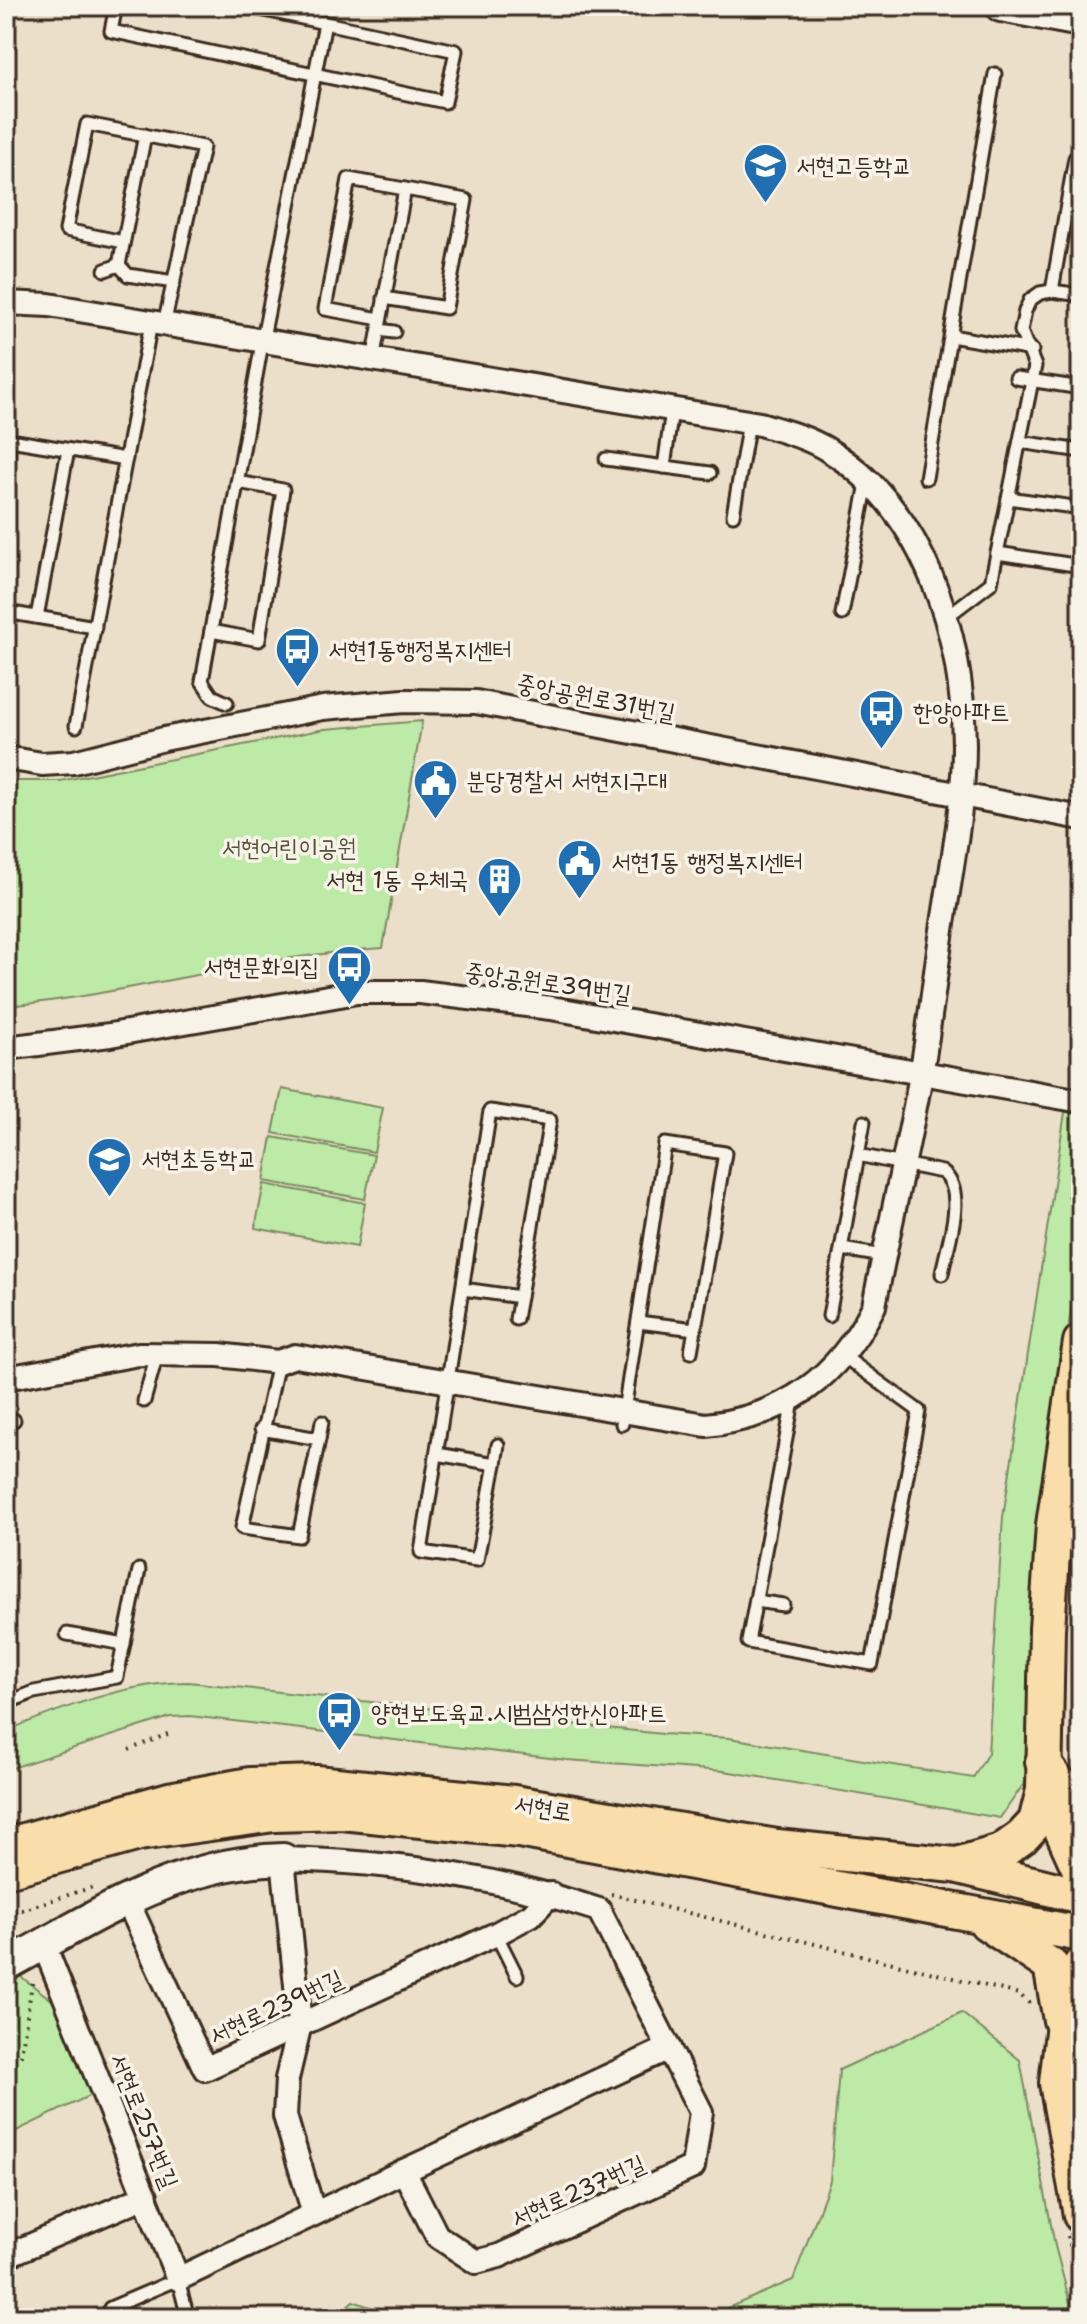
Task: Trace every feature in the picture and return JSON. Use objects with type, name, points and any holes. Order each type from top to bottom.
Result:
[{"type":"main road","points":[[955,1865],[1001,1852],[1036,1822],[1044,1776],[1054,1525],[1081,1342]]},
{"type":"main road","points":[[1044,1776],[1054,1779],[1071,1792],[1081,1794]]},
{"type":"main road","points":[[1044,1776],[1081,1872]]},
{"type":"main road","name":"서현로","points":[[6,1846],[169,1800],[250,1785],[316,1783],[514,1803],[777,1847],[955,1865],[1081,1896]]},
{"type":"main road","name":"서현로","points":[[6,1870],[139,1833],[274,1814],[342,1812],[519,1830],[1081,1934]]},
{"type":"main road","points":[[966,1912],[1005,1933],[1051,1966],[1072,2046]]},
{"type":"main road","points":[[1073,2220],[1057,2083],[1072,2046],[1081,1965]]},
{"type":"street","points":[[1001,6],[1081,21]]},
{"type":"street","points":[[6,303],[49,305],[749,422],[809,440],[829,450],[867,483],[904,527],[920,553],[945,618],[960,674],[964,746],[961,794],[921,1075],[874,1306],[861,1332],[842,1355],[793,1401],[757,1416],[706,1425],[624,1417],[450,1380],[295,1356],[278,1362],[219,1355],[157,1354],[98,1359],[6,1378]]},
{"type":"street","name":"중앙공원로31번길","points":[[6,758],[42,764],[74,762],[164,739],[323,708],[404,701],[476,702],[1081,818]]},
{"type":"street","name":"중앙공원로39번길","points":[[6,1048],[110,1035],[357,992],[420,992],[566,1010],[1081,1101]]},
{"type":"street","points":[[283,1859],[300,2024],[287,2079],[285,2116],[314,2214]]},
{"type":"street","points":[[6,1965],[126,1898],[198,1870],[283,1859],[372,1863],[464,1874],[551,1894],[602,1901]]},
{"type":"street","name":"서현로239번길","points":[[126,1898],[205,2069],[496,1934],[531,1915],[551,1894]]},
{"type":"street","name":"서현로237번길","points":[[404,2171],[437,2236],[476,2262],[499,2256],[693,2167],[701,2112],[602,1901]]},
{"type":"street","name":"서현로257번길","points":[[44,1945],[178,2279]]},
{"type":"street","points":[[178,2279],[669,2048]]},
{"type":"street","points":[[6,2256],[146,2196]]},
{"type":"lane","points":[[116,6],[111,31],[445,102],[456,51],[246,6]]},
{"type":"lane","points":[[227,703],[212,696],[202,681],[262,343],[325,23]]},
{"type":"lane","points":[[926,478],[995,74]]},
{"type":"lane","points":[[76,726],[86,649],[95,627],[126,459],[158,325],[174,282],[203,147],[87,124],[66,230],[123,242]]},
{"type":"lane","points":[[119,265],[145,135]]},
{"type":"lane","points":[[1052,291],[1075,158],[1081,159]]},
{"type":"lane","points":[[384,298],[446,308],[466,200],[349,179],[325,309],[380,324],[394,332]]},
{"type":"lane","points":[[372,361],[405,189]]},
{"type":"lane","points":[[119,265],[128,275],[174,282]]},
{"type":"lane","points":[[105,270],[119,265]]},
{"type":"lane","points":[[945,618],[991,583],[1033,381],[1035,359],[1021,331],[1025,311],[1030,300],[1052,291],[1081,295]]},
{"type":"lane","points":[[951,336],[1032,350]]},
{"type":"lane","points":[[1016,378],[1081,388]]},
{"type":"lane","points":[[664,467],[672,410]]},
{"type":"lane","points":[[733,515],[749,422]]},
{"type":"lane","points":[[6,465],[10,440],[126,459]]},
{"type":"lane","points":[[1020,442],[1081,451]]},
{"type":"lane","points":[[37,617],[68,450]]},
{"type":"lane","points":[[606,459],[710,473]]},
{"type":"lane","points":[[211,631],[259,640],[283,490],[237,482]]},
{"type":"lane","points":[[842,614],[867,483]]},
{"type":"lane","points":[[1008,498],[1081,508]]},
{"type":"lane","points":[[997,553],[1081,566]]},
{"type":"lane","points":[[6,612],[95,627]]},
{"type":"lane","points":[[498,1445],[477,1560],[421,1552],[490,1111],[550,1120],[516,1319]]},
{"type":"lane","points":[[829,1316],[864,1122]]},
{"type":"lane","points":[[624,1417],[665,1144],[725,1153],[691,1352]]},
{"type":"lane","points":[[858,1155],[942,1172],[953,1185],[956,1194],[942,1274]]},
{"type":"lane","points":[[842,1249],[883,1256]]},
{"type":"lane","points":[[463,1289],[520,1297]]},
{"type":"lane","points":[[638,1322],[695,1329]]},
{"type":"lane","points":[[144,1401],[157,1354]]},
{"type":"lane","points":[[793,1401],[748,1642],[872,1664],[919,1411],[842,1355]]},
{"type":"lane","points":[[278,1362],[261,1429],[242,1528],[299,1536],[322,1422]]},
{"type":"lane","points":[[261,1429],[319,1439]]},
{"type":"lane","points":[[437,1454],[495,1464]]},
{"type":"lane","points":[[6,1703],[34,1692],[117,1677],[139,1570]]},
{"type":"lane","points":[[756,1601],[783,1605]]},
{"type":"lane","points":[[67,1634],[124,1644]]},
{"type":"lane","points":[[496,1934],[517,1976]]},
{"type":"lane","points":[[110,2308],[178,2279]]},
{"type":"lane","name":"서현로257번길","points":[[178,2279],[188,2318]]},
{"type":"path","points":[[129,1750],[170,1733]]},
{"type":"path","points":[[6,1915],[97,1888]]},
{"type":"path","points":[[602,1901],[1019,1994],[1035,2009]]},
{"type":"path","points":[[6,2063],[21,2055],[32,1981],[44,1945]]},
{"type":"path","points":[[1073,2220],[1081,2293]]},
{"type":"green space","name":"서현어린이공원","points":[[422,721],[383,948],[288,959],[100,993],[6,1006],[6,828],[14,781],[60,781],[325,729]]},
{"type":"green space","points":[[282,1089],[383,1108],[374,1152],[273,1133]]},
{"type":"green space","points":[[1065,1112],[1080,1114],[1068,1196],[1081,1212],[1081,1244],[1038,1530],[1030,1775],[1000,1818],[724,1771],[567,1760],[190,1716],[170,1717],[6,1770],[6,1731],[72,1705],[119,1691],[189,1682],[662,1734],[729,1738],[973,1778],[988,1753],[1003,1517]]},
{"type":"green space","points":[[272,1137],[374,1155],[365,1199],[264,1181]]},
{"type":"green space","points":[[264,1184],[365,1203],[357,1247],[255,1228]]},
{"type":"green space","points":[[20,1976],[53,2001],[95,2093],[6,2136],[6,1983]]},
{"type":"green space","points":[[962,2013],[1020,2060],[1055,2246],[1074,2318],[704,2318],[793,2280],[830,2181],[839,2070]]},
{"type":"green space","points":[[353,2301],[401,2318],[334,2318]]},
{"type":"place","name":"서현고등학교","points":[[765,205]]},
{"type":"place","name":"서현1동행정복지센터","points":[[297,689]]},
{"type":"place","name":"한양아파트","points":[[882,751]]},
{"type":"place","name":"분당경찰서 서현지구대","points":[[435,820]]},
{"type":"place","name":"서현1동 행정복지센터","points":[[580,901]]},
{"type":"place","name":"서현 1동 우체국","points":[[499,919]]},
{"type":"place","name":"서현문화의집","points":[[350,1006]]},
{"type":"place","name":"서현초등학교","points":[[110,1198]]},
{"type":"place","name":"양현보도육교.시범삼성한신아파트","points":[[340,1752]]}]
